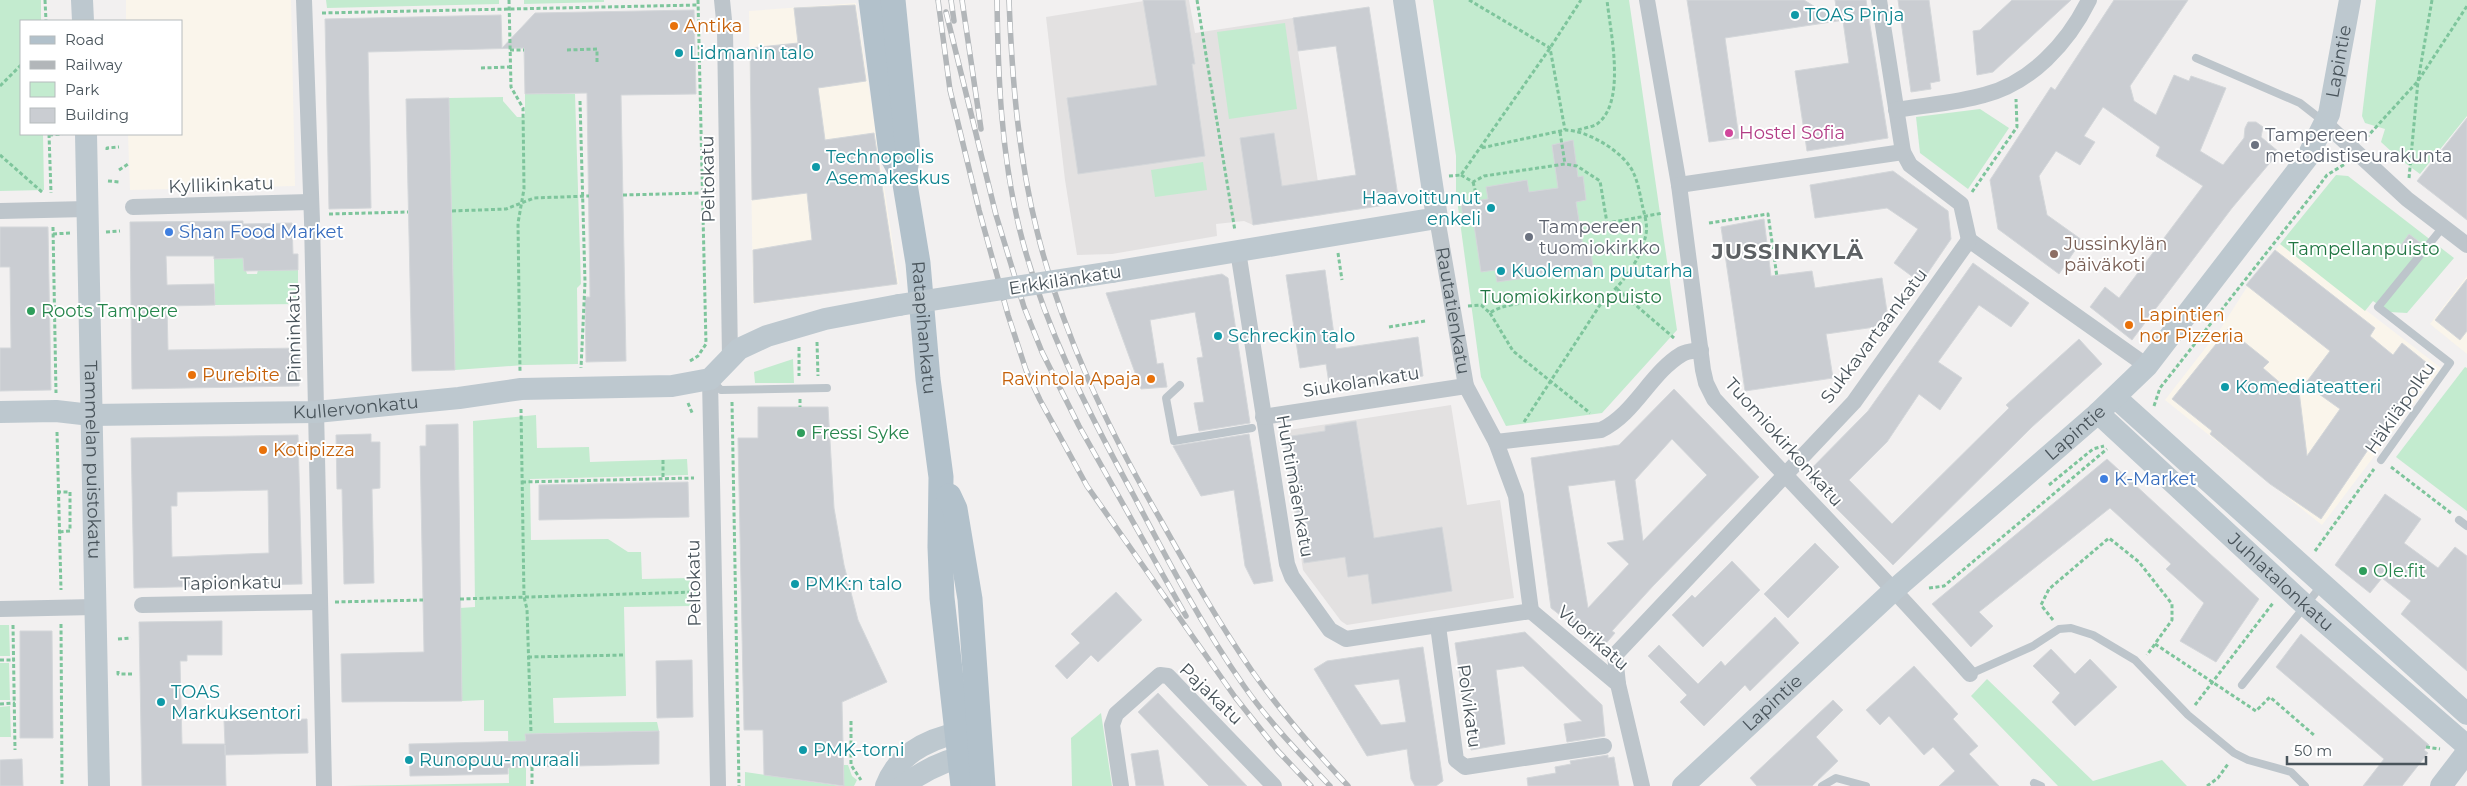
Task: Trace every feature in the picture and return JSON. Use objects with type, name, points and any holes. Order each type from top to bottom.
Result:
[{"type":"main road","name":"Ratapihankatu","points":[[871,0],[891,154],[904,178]]},
{"type":"main road","name":"Ratapihankatu","points":[[893,0],[908,152],[904,178],[918,263],[928,379],[941,477],[955,509],[970,600],[968,743]]},
{"type":"main road","points":[[963,786],[968,743]]},
{"type":"main road","points":[[968,743],[983,786]]},
{"type":"street","points":[[82,0],[83,20]]},
{"type":"street","name":"Pinninkatu","points":[[304,0],[316,412],[327,602],[324,786]]},
{"type":"street","name":"Peltokatu","points":[[722,0],[726,60],[730,358]]},
{"type":"street","name":"Rautatienkatu","points":[[1404,0],[1437,218],[1466,386],[1507,467],[1519,511],[1531,611]]},
{"type":"street","name":"Tuomiokirkonkatu","points":[[1647,0],[1679,185],[1706,383],[1714,399],[1894,590],[1970,674]]},
{"type":"street","points":[[1879,0],[1903,152],[1910,164],[1962,206],[1969,240],[2147,366]]},
{"type":"street","points":[[1896,110],[1984,95],[2015,82],[2040,65],[2061,44],[2081,17],[2089,0]]},
{"type":"street","name":"Lapintie","points":[[1683,786],[1894,590],[2098,414],[2147,366],[2307,158],[2326,124],[2350,0]]},
{"type":"street","points":[[2326,124],[2408,199],[2467,245]]},
{"type":"street","name":"Tammelan puistokatu","points":[[86,135],[99,786]]},
{"type":"street","points":[[1679,185],[1903,152]]},
{"type":"street","name":"Kyllikinkatu","points":[[133,207],[310,202]]},
{"type":"street","points":[[0,211],[52,203],[87,208]]},
{"type":"street","name":"Erkkilänkatu","points":[[710,379],[739,349],[767,336],[825,319],[900,305],[1112,272],[1237,243],[1437,218]]},
{"type":"street","name":"Sukkavartaankatu","points":[[1618,684],[1615,655],[1854,402],[1969,240]]},
{"type":"street","name":"Huhtimäenkatu","points":[[1237,243],[1258,423],[1287,564],[1292,578],[1330,630],[1346,638],[1531,611]]},
{"type":"street","points":[[1496,442],[1601,430],[1614,424],[1665,368],[1684,353],[1701,350]]},
{"type":"street","name":"Peltokatu","points":[[710,379],[718,786]]},
{"type":"street","name":"Kullervonkatu","points":[[0,412],[56,411],[91,415],[316,412],[459,398],[521,389],[672,386],[710,379]]},
{"type":"street","name":"Siukolankatu","points":[[1258,423],[1466,386]]},
{"type":"street","name":"Juhlatalonkatu","points":[[2115,397],[2140,422],[2467,714]]},
{"type":"street","name":"Juhlatalonkatu","points":[[2098,414],[2117,441],[2467,746]]},
{"type":"street","name":"Tapionkatu","points":[[142,605],[327,602]]},
{"type":"street","points":[[0,609],[95,607]]},
{"type":"street","name":"Vuorikatu","points":[[1531,611],[1618,684],[1642,786]]},
{"type":"street","name":"Polvikatu","points":[[1438,626],[1456,760],[1465,767],[1604,746]]},
{"type":"street","name":"Pajakatu","points":[[1121,786],[1112,725],[1116,714],[1160,674],[1168,676],[1274,786]]},
{"type":"street","points":[[886,786],[891,772],[907,756],[935,739],[968,743]]},
{"type":"street","points":[[904,786],[968,743]]},
{"type":"street","points":[[2441,786],[2467,752]]},
{"type":"lane","points":[[2196,58],[2300,103],[2326,124]]},
{"type":"lane","name":"Häkiläpolku","points":[[2381,460],[2450,363],[2378,307],[2443,226]]},
{"type":"lane","points":[[710,379],[721,390],[828,388]]},
{"type":"lane","points":[[1180,385],[1166,398],[1174,441],[1258,423]]},
{"type":"lane","points":[[2460,520],[2467,526]]},
{"type":"lane","points":[[2242,685],[2323,585]]},
{"type":"lane","points":[[1970,674],[2033,646],[2060,629],[2071,628],[2092,636],[2135,660],[2188,716],[2234,753],[2248,760],[2291,772],[2305,786]]},
{"type":"lane","points":[[1822,786],[1836,778],[1866,786]]},
{"type":"path","points":[[45,0],[46,20]]},
{"type":"path","points":[[509,0],[511,87]]},
{"type":"path","points":[[1197,0],[1237,243]]},
{"type":"path","points":[[1468,0],[1550,48],[1565,130]]},
{"type":"path","points":[[1461,175],[1550,48],[1581,0]]},
{"type":"path","points":[[1481,148],[1565,130],[1578,130],[1597,124],[1610,106],[1615,81],[1606,0]]},
{"type":"path","points":[[2409,180],[2418,81],[2432,0]]},
{"type":"path","points":[[322,13],[698,5]]},
{"type":"path","points":[[2140,422],[2153,409],[2160,388],[2327,175],[2345,164],[2418,81],[2467,6]]},
{"type":"path","points":[[567,50],[597,49],[597,62]]},
{"type":"path","points":[[510,50],[524,50]]},
{"type":"path","points":[[0,86],[20,66]]},
{"type":"path","points":[[481,68],[510,68]]},
{"type":"path","points":[[1962,206],[2017,127],[2015,82]]},
{"type":"path","points":[[580,101],[585,282],[581,368]]},
{"type":"path","points":[[1520,428],[1603,301],[1616,289],[1638,257],[1647,233],[1634,173],[1621,157],[1604,144],[1578,130]]},
{"type":"path","points":[[1560,132],[1565,164]]},
{"type":"path","points":[[49,135],[61,608],[62,786]]},
{"type":"path","points":[[107,148],[119,148]]},
{"type":"path","points":[[0,155],[52,203]]},
{"type":"path","points":[[119,170],[128,164]]},
{"type":"path","points":[[1473,182],[1484,176],[1565,164],[1577,166],[1600,181],[1607,223]]},
{"type":"path","points":[[1449,176],[1461,175],[1473,182],[1478,201]]},
{"type":"path","points":[[108,182],[119,182]]},
{"type":"path","points":[[623,195],[701,193]]},
{"type":"path","points":[[452,211],[506,209],[534,198],[589,196]]},
{"type":"path","points":[[326,214],[408,212]]},
{"type":"path","points":[[1580,228],[1663,214]]},
{"type":"path","points":[[1709,223],[1768,214],[1777,277]]},
{"type":"path","points":[[1338,252],[1342,280]]},
{"type":"path","points":[[1616,289],[1674,338]]},
{"type":"path","points":[[1490,313],[1497,307],[1515,303],[1603,301]]},
{"type":"path","points":[[1468,306],[1481,305],[1490,313],[1513,351],[1594,417]]},
{"type":"path","points":[[1389,327],[1425,321]]},
{"type":"path","points":[[817,339],[818,389]]},
{"type":"path","points":[[790,350],[799,347]]},
{"type":"path","points":[[732,390],[739,786]]},
{"type":"path","points":[[1928,588],[1944,586],[2117,441]]},
{"type":"path","points":[[663,460],[663,479]]},
{"type":"path","points":[[2381,460],[2460,520]]},
{"type":"path","name":"Häkiläpolku","points":[[2330,531],[2381,460]]},
{"type":"path","points":[[522,482],[694,478]]},
{"type":"path","points":[[57,492],[70,492],[70,531],[59,532]]},
{"type":"path","points":[[2060,629],[2041,605],[2049,589],[2109,538],[2139,562],[2172,604],[2172,620],[2140,665]]},
{"type":"path","points":[[460,598],[696,592]]},
{"type":"path","points":[[327,602],[423,600]]},
{"type":"path","points":[[2200,698],[2207,686],[2273,603]]},
{"type":"path","points":[[13,622],[15,750]]},
{"type":"path","points":[[118,638],[131,638]]},
{"type":"path","points":[[2155,644],[2256,711],[2270,697],[2315,736]]},
{"type":"path","points":[[528,657],[625,655]]},
{"type":"path","points":[[0,660],[14,660]]},
{"type":"path","points":[[118,674],[132,674]]},
{"type":"path","points":[[0,704],[15,703]]},
{"type":"path","points":[[851,721],[851,767],[861,780]]},
{"type":"path","points":[[2426,747],[2440,749]]},
{"type":"path","points":[[532,767],[532,786]]},
{"type":"path","points":[[2208,786],[2218,778],[2225,768]]},
{"type":"shaded area","points":[[126,0],[291,0],[295,186],[130,190],[128,135],[182,135],[182,20],[126,20]]},
{"type":"shaded area","points":[[1150,0],[1189,0],[1195,33],[1293,18],[1323,215],[1253,225],[1244,221],[1216,224],[1217,236],[1112,254],[1077,255],[1065,180],[1046,17]]},
{"type":"shaded area","name":"Technopolis Asemakeskus","points":[[856,3],[899,284],[753,304],[749,11]]},
{"type":"shaded area","points":[[2280,244],[2441,368],[2322,525],[2165,400],[2221,328],[2247,287]]},
{"type":"shaded area","points":[[2467,276],[2467,354],[2430,324]]},
{"type":"shaded area","points":[[1451,405],[1467,505],[1500,500],[1514,598],[1347,625],[1341,621],[1303,570],[1282,431]]},
{"type":"green space","points":[[0,0],[41,0],[41,20],[20,20],[20,135],[43,135],[44,190],[0,191]]},
{"type":"green space","points":[[326,0],[499,0],[499,4],[327,8]]},
{"type":"green space","points":[[524,0],[604,0],[604,2],[524,4]]},
{"type":"green space","name":"Tuomiokirkonpuisto","points":[[1433,0],[1629,0],[1677,330],[1602,413],[1506,426],[1481,377],[1456,192],[1456,156]]},
{"type":"green space","points":[[2376,0],[2467,0],[2467,116],[2420,174],[2397,157],[2396,152],[2393,153],[2381,142],[2385,129],[2365,123],[2362,116]]},
{"type":"green space","points":[[1285,23],[1297,109],[1229,119],[1217,32]]},
{"type":"green space","points":[[525,94],[575,94],[581,284],[577,288],[578,364],[524,365],[455,370],[449,98],[503,97],[503,101],[517,117],[525,117]]},
{"type":"green space","points":[[1980,109],[2009,128],[1968,189],[1920,153],[1916,117]]},
{"type":"green space","points":[[1203,162],[1207,190],[1155,197],[1151,170]]},
{"type":"green space","name":"Tampellanpuisto","points":[[2336,175],[2348,176],[2454,258],[2407,313],[2389,312],[2373,301],[2365,311],[2280,244]]},
{"type":"green space","points":[[243,258],[244,270],[247,274],[257,274],[258,270],[298,270],[298,304],[215,305],[214,259]]},
{"type":"green space","points":[[793,359],[794,383],[755,383],[754,372]]},
{"type":"green space","points":[[2465,367],[2467,368],[2467,511],[2396,457]]},
{"type":"green space","points":[[536,415],[537,448],[589,447],[590,462],[687,459],[688,475],[530,479],[531,540],[608,539],[628,552],[641,552],[642,579],[690,578],[691,606],[624,607],[626,696],[553,698],[554,723],[657,722],[659,731],[526,734],[526,786],[343,786],[509,783],[508,731],[484,731],[484,700],[462,701],[460,608],[475,607],[473,421]]},
{"type":"green space","points":[[0,625],[9,625],[10,656],[0,656]]},
{"type":"green space","points":[[0,663],[9,663],[10,700],[0,700]]},
{"type":"green space","points":[[1987,679],[2093,781],[2162,760],[2187,786],[2058,786],[1971,696]]},
{"type":"green space","points":[[10,706],[11,737],[0,737],[0,707]]},
{"type":"green space","points":[[1101,713],[1112,786],[1072,786],[1071,738]]},
{"type":"green space","points":[[844,765],[848,765],[852,776],[857,780],[854,786],[844,786]]},
{"type":"green space","points":[[745,772],[841,786],[745,786]]},
{"type":"building","points":[[1143,0],[1185,0],[1195,64],[1192,64],[1205,156],[1078,174],[1067,98],[1157,85]]},
{"type":"building","points":[[1687,0],[1804,0],[1838,21],[1725,38],[1739,138],[1709,142]]},
{"type":"building","points":[[1835,0],[1866,0],[1888,138],[1807,151],[1795,71],[1849,63],[1843,21],[1838,21]]},
{"type":"building","points":[[1898,0],[1929,0],[1940,81],[1930,83],[1931,89],[1911,92]]},
{"type":"building","points":[[2012,0],[2071,0],[1993,72],[1977,75],[1973,31],[1980,30]]},
{"type":"building","points":[[2114,0],[2188,0],[2130,86],[2134,101],[2156,115],[2174,75],[2189,81],[2191,76],[2226,88],[2200,151],[2223,165],[2244,138],[2248,122],[2256,122],[2263,127],[2261,137],[2279,152],[2232,208],[2132,340],[2090,307],[2105,287],[2119,298],[2203,186],[2156,156],[2160,147],[2103,107],[2084,136],[2095,142],[2080,165],[2056,151],[2039,176],[2047,215],[2082,240],[2059,274],[1998,229],[1990,180],[2051,87],[2055,90]]},
{"type":"building","name":"Technopolis Asemakeskus","points":[[855,5],[866,81],[818,88],[825,140],[874,133],[897,284],[754,303],[753,250],[812,240],[807,193],[752,200],[750,48],[798,43],[794,8]]},
{"type":"building","points":[[1369,7],[1399,203],[1253,225],[1240,138],[1274,133],[1282,186],[1356,175],[1336,46],[1298,51],[1293,18]]},
{"type":"building","points":[[694,10],[696,94],[621,95],[626,361],[586,362],[585,297],[590,297],[587,93],[525,94],[524,48],[368,52],[371,208],[329,209],[325,19],[501,15],[502,48],[535,13]]},
{"type":"building","points":[[449,98],[455,370],[412,371],[406,99]]},
{"type":"building","points":[[2467,118],[2467,220],[2417,181]]},
{"type":"building","name":"Tampereen tuomiokirkko","points":[[1573,140],[1578,177],[1583,176],[1586,200],[1576,202],[1583,247],[1590,246],[1593,268],[1497,282],[1495,270],[1481,272],[1474,225],[1464,226],[1461,203],[1488,199],[1486,187],[1527,180],[1529,192],[1558,188],[1552,145]]},
{"type":"building","points":[[1893,171],[1948,211],[1951,239],[1921,283],[1894,263],[1918,229],[1887,208],[1815,218],[1810,185]]},
{"type":"building","points":[[1764,219],[1771,276],[1812,271],[1815,288],[1882,278],[1889,325],[1826,334],[1833,378],[1745,391],[1721,227]]},
{"type":"building","points":[[243,221],[243,224],[292,223],[293,254],[298,254],[298,270],[244,271],[243,258],[214,259],[214,256],[166,256],[167,285],[214,284],[215,305],[167,306],[168,350],[299,348],[299,386],[132,389],[130,222]]},
{"type":"building","points":[[0,227],[48,227],[51,390],[0,391],[0,348],[11,348],[10,267],[0,267]]},
{"type":"building","points":[[2409,234],[2422,244],[2411,258],[2399,248]]},
{"type":"building","points":[[2275,250],[2375,328],[2370,336],[2393,355],[2402,343],[2427,363],[2321,519],[2270,484],[2210,434],[2212,431],[2172,399],[2228,329],[2269,362],[2263,368],[2285,387],[2298,383],[2307,456],[2340,409],[2305,384],[2330,351],[2246,285]]},
{"type":"building","points":[[1973,263],[2029,303],[2011,327],[1979,305],[1938,362],[1962,378],[1940,410],[1919,394],[1887,442],[1849,480],[1892,524],[2009,408],[2006,405],[2079,339],[2102,364],[2032,427],[1893,565],[1804,476],[1868,411]]},
{"type":"building","points":[[1325,270],[1336,349],[1418,337],[1423,376],[1330,390],[1326,364],[1300,368],[1286,275]]},
{"type":"building","name":"Schreckin talo","points":[[1222,274],[1228,278],[1250,423],[1199,431],[1194,403],[1204,402],[1197,358],[1203,357],[1195,312],[1150,320],[1157,364],[1163,363],[1167,387],[1141,389],[1106,293]]},
{"type":"building","points":[[2467,279],[2467,331],[2460,340],[2435,320]]},
{"type":"building","points":[[1674,389],[1759,477],[1653,586],[1612,631],[1615,633],[1602,648],[1551,608],[1531,458],[1619,445]],"holes":[[[1672,439],[1707,475],[1643,541],[1635,480]],[[1615,480],[1624,540],[1607,543],[1629,564],[1588,608],[1568,486]]]},
{"type":"building","name":"PMK:n talo","points":[[758,407],[828,407],[834,508],[844,565],[858,620],[887,682],[842,702],[844,786],[764,775],[763,730],[744,730],[738,438],[758,438]]},
{"type":"building","points":[[1356,421],[1374,538],[1442,527],[1452,591],[1372,604],[1368,574],[1348,577],[1345,557],[1304,563],[1285,437],[1325,431],[1325,426]]},
{"type":"building","points":[[458,424],[462,701],[342,702],[341,654],[424,652],[420,446],[426,446],[426,425]]},
{"type":"building","points":[[371,434],[371,442],[380,442],[380,488],[372,489],[374,583],[344,584],[342,489],[337,489],[336,435]]},
{"type":"building","points":[[1249,434],[1273,581],[1254,584],[1245,566],[1234,490],[1201,496],[1173,446]]},
{"type":"building","points":[[298,435],[302,584],[134,588],[131,438]],"holes":[[[268,490],[269,553],[172,557],[171,506],[177,506],[177,492]]]},
{"type":"building","points":[[2107,459],[2259,599],[2216,662],[2180,641],[2204,603],[2166,569],[2171,564],[2110,508],[1979,612],[1993,626],[1971,647],[1932,604]]},
{"type":"building","points":[[688,482],[689,517],[539,520],[539,485]]},
{"type":"building","points":[[2385,494],[2421,519],[2404,543],[2438,568],[2455,547],[2467,556],[2467,671],[2401,614],[2411,601],[2382,578],[2370,593],[2335,565]]},
{"type":"building","points":[[1815,543],[1839,567],[1788,618],[1764,594]]},
{"type":"building","points":[[1732,561],[1760,590],[1703,647],[1672,615],[1692,595],[1695,598]]},
{"type":"building","points":[[1116,592],[1142,620],[1098,662],[1091,655],[1067,679],[1055,666],[1080,643],[1071,634]]},
{"type":"building","points":[[1775,617],[1799,643],[1750,691],[1745,685],[1704,726],[1680,702],[1687,695],[1648,656],[1659,645],[1698,684],[1721,661],[1725,666]]},
{"type":"building","name":"TOAS Markuksentori","points":[[222,621],[222,655],[187,655],[187,661],[180,661],[182,744],[225,744],[224,721],[307,719],[308,753],[225,755],[226,786],[142,786],[139,622]]},
{"type":"building","points":[[20,631],[52,631],[53,738],[20,738]]},
{"type":"building","points":[[1525,632],[1602,705],[1605,736],[1567,742],[1564,724],[1582,721],[1523,666],[1496,670],[1505,744],[1471,750],[1455,643]]},
{"type":"building","points":[[2301,634],[2429,745],[2424,750],[2428,753],[2402,786],[2363,786],[2384,759],[2276,667]]},
{"type":"building","points":[[1423,647],[1443,781],[1436,786],[1415,786],[1411,779],[1407,749],[1367,756],[1314,669],[1327,661]],"holes":[[[1399,679],[1406,722],[1381,725],[1354,685]]]},
{"type":"building","points":[[2051,649],[2075,674],[2090,659],[2117,687],[2075,726],[2052,702],[2060,693],[2033,666]]},
{"type":"building","points":[[692,660],[693,717],[657,718],[656,661]]},
{"type":"building","points":[[1914,666],[1958,714],[1953,719],[1978,746],[1969,754],[1999,786],[1939,786],[1955,771],[1933,747],[1924,755],[1889,716],[1880,725],[1866,710]]},
{"type":"building","points":[[1158,693],[1247,786],[1209,786],[1138,712]]},
{"type":"building","points":[[1833,700],[1843,710],[1816,737],[1838,761],[1812,786],[1757,786],[1750,778]]},
{"type":"building","points":[[659,731],[659,764],[508,768],[508,774],[410,776],[409,744],[526,741],[525,734]]},
{"type":"building","points":[[1158,750],[1164,786],[1136,786],[1131,754]]},
{"type":"building","points":[[1608,755],[1608,758],[1614,757],[1619,786],[1528,786],[1527,778],[1556,773],[1555,767],[1571,764],[1570,761]]},
{"type":"building","points":[[22,759],[23,786],[0,786],[0,760]]},
{"type":"railway","points":[[938,0],[950,90],[979,210],[1008,315],[1026,370],[1040,400],[1087,486],[1235,697],[1278,751],[1311,786]]},
{"type":"railway","points":[[951,0],[954,21]]},
{"type":"railway","points":[[962,0],[981,129]]},
{"type":"railway","points":[[997,0],[998,57],[1008,171],[1019,227],[1029,263],[1053,332],[1099,431],[1173,569],[1214,640],[1244,686],[1264,712],[1285,738],[1330,786]]},
{"type":"railway","points":[[1009,0],[1017,116],[1030,202],[1047,269],[1059,306],[1088,378],[1104,414],[1140,483],[1227,634],[1274,701],[1310,745],[1348,786]]},
{"type":"railway","points":[[946,12],[996,215],[1024,307],[1042,352],[1079,426],[1186,616]]},
{"type":"place","name":"TOAS Pinja","points":[[1795,15]]},
{"type":"place","name":"Antika","points":[[674,26]]},
{"type":"place","name":"Lidmanin talo","points":[[679,53]]},
{"type":"place","name":"Hostel Sofia","points":[[1729,133]]},
{"type":"place","name":"Tampereen metodistiseurakunta","points":[[2255,145]]},
{"type":"place","name":"Technopolis Asemakeskus","points":[[816,167]]},
{"type":"place","name":"Haavoittunut enkeli","points":[[1491,208]]},
{"type":"place","name":"Shan Food Market","points":[[169,232]]},
{"type":"place","name":"Tampereen tuomiokirkko","points":[[1529,237]]},
{"type":"place","name":"Jussinkylän päiväkoti","points":[[2054,254]]},
{"type":"place","name":"Kuoleman puutarha","points":[[1501,271]]},
{"type":"place","name":"Roots Tampere","points":[[31,311]]},
{"type":"place","name":"Lapintien nor Pizzeria","points":[[2129,325]]},
{"type":"place","name":"Schreckin talo","points":[[1218,336]]},
{"type":"place","name":"Purebite","points":[[192,375]]},
{"type":"place","name":"Ravintola Apaja","points":[[1151,379]]},
{"type":"place","name":"Komediateatteri","points":[[2225,387]]},
{"type":"place","name":"Fressi Syke","points":[[801,433]]},
{"type":"place","name":"Kotipizza","points":[[263,450]]},
{"type":"place","name":"K-Market","points":[[2104,479]]},
{"type":"place","name":"Ole.fit","points":[[2363,571]]},
{"type":"place","name":"PMK:n talo","points":[[795,584]]},
{"type":"place","name":"TOAS Markuksentori","points":[[161,702]]},
{"type":"place","name":"PMK-torni","points":[[803,750]]},
{"type":"place","name":"Runopuu-muraali","points":[[409,760]]},
{"type":"district","name":"JUSSINKYLÄ","points":[[1788,251]]}]
